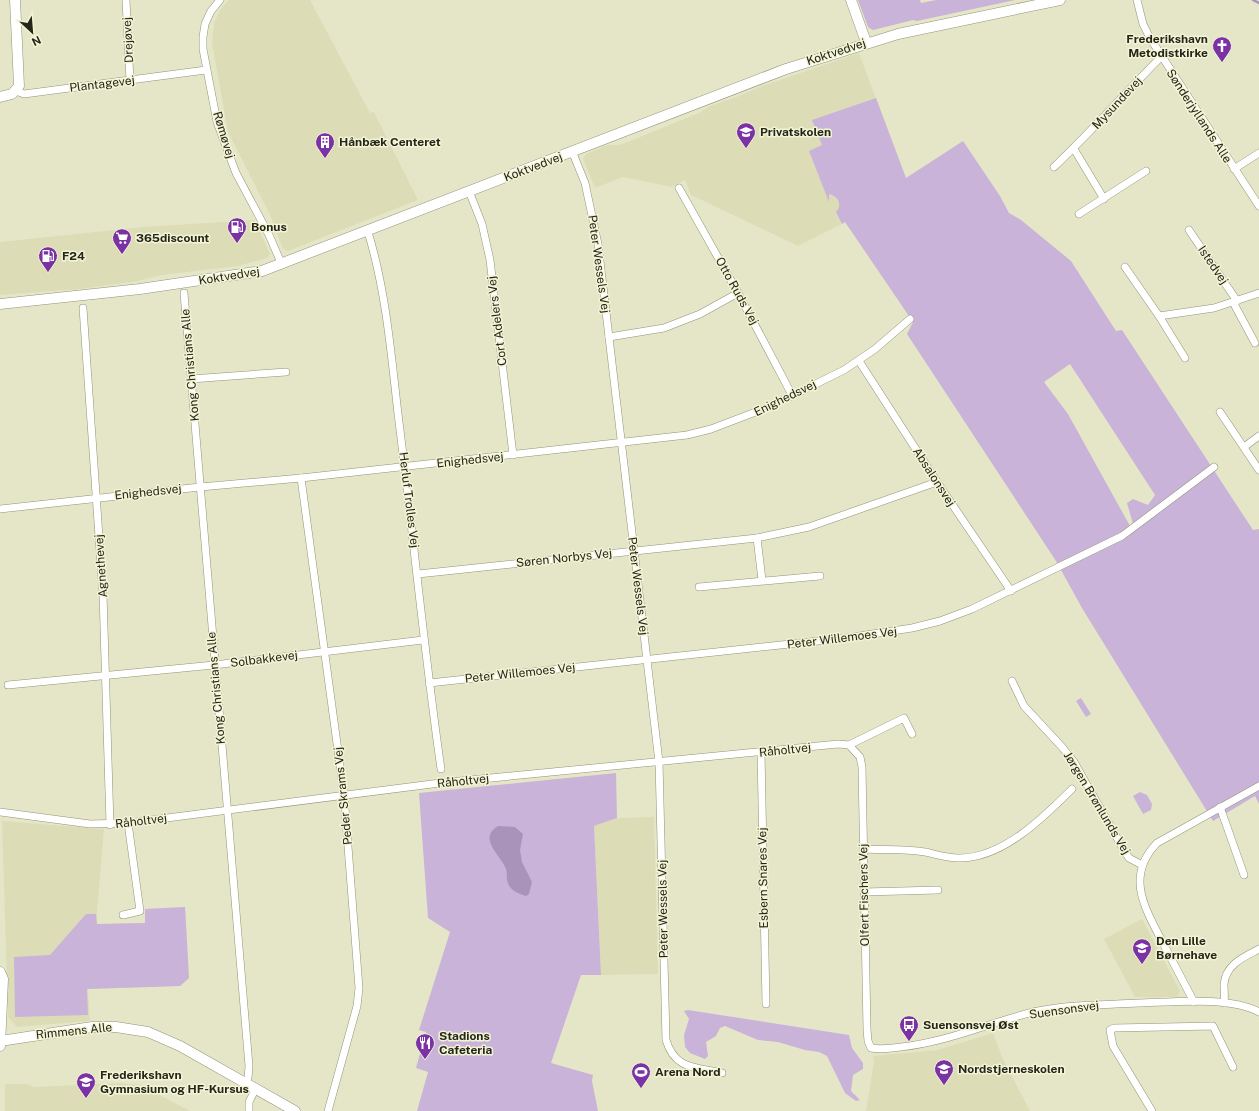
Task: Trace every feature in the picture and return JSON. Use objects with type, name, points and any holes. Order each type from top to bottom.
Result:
[{"type":"street","points":[[16,0],[19,73],[19,86],[16,91]]},
{"type":"street","name":"Drejøvej","points":[[126,0],[130,81]]},
{"type":"street","name":"Rømøvej","points":[[220,0],[208,17],[203,36],[206,70],[224,144],[236,173],[266,229],[282,265]]},
{"type":"street","points":[[851,0],[866,42]]},
{"type":"street","name":"Koktvedvej","points":[[0,304],[241,276],[282,265],[735,87],[866,42],[926,27],[1060,0]]},
{"type":"street","name":"Sønderjyllands Alle","points":[[1137,0],[1143,24],[1161,57],[1259,206]]},
{"type":"street","name":"Mysundevej","points":[[1054,167],[1074,149],[1113,105],[1161,57]]},
{"type":"street","name":"Plantagevej","points":[[0,97],[12,94],[16,91],[24,94],[206,70]]},
{"type":"street","points":[[1074,149],[1104,199]]},
{"type":"street","name":"Peter Wessels Vej","points":[[572,151],[584,182],[594,222],[648,660],[659,762],[665,1025],[668,1045],[681,1064],[722,1073]]},
{"type":"street","points":[[1234,169],[1259,153]]},
{"type":"street","points":[[1079,214],[1146,171]]},
{"type":"street","name":"Otto Ruds Vej","points":[[679,188],[738,292],[792,395]]},
{"type":"street","name":"Cort Adelers Vej","points":[[470,191],[482,224],[490,260],[513,455]]},
{"type":"street","name":"Istedvej","points":[[1189,230],[1235,302],[1254,343]]},
{"type":"street","name":"Herluf Trolles Vej","points":[[368,232],[382,288],[418,574],[428,683],[441,769]]},
{"type":"street","points":[[1125,268],[1159,316],[1184,358]]},
{"type":"street","points":[[609,337],[664,328],[700,314],[738,292]]},
{"type":"street","name":"Kong Christians Alle","points":[[184,293],[249,1066],[246,1083]]},
{"type":"street","points":[[1159,316],[1214,308],[1259,293]]},
{"type":"street","name":"Agnethevej","points":[[83,308],[107,675],[110,825]]},
{"type":"street","name":"Enighedsvej","points":[[0,509],[200,487],[405,467],[687,435],[711,429],[771,406],[859,361],[910,319]]},
{"type":"street","name":"Absalonsvej","points":[[859,361],[937,482],[1010,591]]},
{"type":"street","points":[[191,379],[286,372]]},
{"type":"street","points":[[1220,412],[1259,470]]},
{"type":"street","points":[[1244,447],[1259,436]]},
{"type":"street","name":"Peter Willemoes Vej","points":[[428,683],[887,633],[940,621],[972,610],[1122,536],[1214,467]]},
{"type":"street","name":"Peder Skrams Vej","points":[[301,478],[326,652],[344,795],[359,988],[357,1006],[328,1111]]},
{"type":"street","name":"Søren Norbys Vej","points":[[418,574],[757,538],[809,527],[937,482]]},
{"type":"street","points":[[757,538],[762,580]]},
{"type":"street","points":[[699,587],[762,580],[820,576]]},
{"type":"street","name":"Solbakkevej","points":[[8,685],[326,652],[423,640]]},
{"type":"street","name":"Jørgen Brønlunds Vej","points":[[1012,681],[1024,706],[1062,746],[1074,762],[1129,858],[1142,865]]},
{"type":"street","name":"Råholtvej","points":[[0,812],[110,825],[440,783],[838,744],[849,745],[904,718],[912,734]]},
{"type":"street","name":"Olfert Fischers Vej","points":[[849,745],[860,757],[862,767],[867,1029],[868,1041],[871,1048]]},
{"type":"street","name":"Esbern Snares Vej","points":[[761,752],[766,1004]]},
{"type":"street","name":"Jørgen Brønlunds Vej","points":[[1194,1002],[1145,909],[1140,887],[1142,865],[1146,856],[1158,843],[1259,786]]},
{"type":"street","points":[[864,850],[908,850],[956,858],[980,856],[1008,843],[1055,806],[1072,789]]},
{"type":"street","points":[[1220,807],[1244,875]]},
{"type":"street","points":[[123,915],[140,911],[128,823]]},
{"type":"street","points":[[864,892],[938,890]]},
{"type":"street","points":[[1224,1003],[1224,982],[1231,966],[1238,960],[1259,950]]},
{"type":"street","points":[[0,972],[3,979],[0,1046]]},
{"type":"street","name":"Suensonsvej","points":[[871,1048],[923,1044],[1034,1012],[1085,1004],[1194,1002],[1224,1003],[1241,1006],[1259,1012]]},
{"type":"street","points":[[1152,1111],[1113,1046],[1110,1030],[1114,1028],[1213,1026],[1233,1067]]},
{"type":"street","name":"Rimmens Alle","points":[[0,1040],[92,1027],[135,1028],[160,1036],[295,1111]]},
{"type":"street","points":[[249,1111],[249,1102],[256,1088]]},
{"type":"shaded area","points":[[229,0],[310,0],[370,113],[374,112],[418,200],[288,251],[283,249],[270,215],[228,132],[212,43],[214,23],[220,10]]},
{"type":"shaded area","points":[[858,0],[920,0],[921,3],[936,0],[1015,0],[917,21],[913,20],[873,30],[868,27]]},
{"type":"shaded area","name":"Privatskolen","points":[[859,53],[906,179],[842,224],[798,246],[691,195],[685,180],[671,187],[623,177],[595,188],[583,159],[586,154],[607,145],[620,145],[699,113],[710,106],[762,86]]},
{"type":"shaded area","points":[[876,98],[906,178],[963,141],[1000,196],[1009,213],[1021,220],[1071,261],[1116,331],[1122,330],[1253,530],[1259,529],[1259,804],[1255,796],[1213,821],[1082,608],[1056,561],[907,334],[913,322],[845,222],[842,224],[836,212],[839,207],[837,199],[829,194],[829,202],[809,151],[822,145],[812,120]],"holes":[[[1070,364],[1155,495],[1148,505],[1133,499],[1127,503],[1133,524],[1130,526],[1068,414],[1044,382]]]},
{"type":"shaded area","points":[[255,220],[270,254],[267,258],[238,266],[162,275],[138,281],[80,289],[0,295],[0,242],[143,227]]},
{"type":"shaded area","points":[[1081,698],[1091,714],[1086,717],[1076,701]]},
{"type":"shaded area","points":[[616,773],[617,818],[594,826],[601,975],[581,975],[551,1063],[593,1075],[592,1081],[598,1111],[417,1111],[428,1072],[416,1068],[426,1032],[419,1030],[450,932],[428,918],[419,793]]},
{"type":"shaded area","points":[[1140,792],[1147,795],[1152,804],[1151,810],[1143,814],[1133,796]]},
{"type":"shaded area","points":[[654,817],[658,974],[601,975],[594,826],[617,818]]},
{"type":"shaded area","points":[[2,821],[104,829],[96,924],[145,923],[145,909],[185,907],[189,978],[180,986],[88,989],[90,1021],[17,1027],[8,1017]]},
{"type":"shaded area","points":[[498,826],[515,827],[523,834],[520,850],[522,862],[532,882],[529,894],[526,896],[515,892],[510,887],[506,869],[490,842],[492,831]]},
{"type":"shaded area","points":[[185,907],[189,978],[180,986],[87,989],[88,1015],[15,1017],[14,957],[50,955],[86,914],[96,914],[97,924],[145,923],[145,909]]},
{"type":"shaded area","name":"Den Lille Børnehave","points":[[1142,919],[1180,991],[1177,997],[1135,997],[1104,939]]},
{"type":"shaded area","points":[[688,1010],[849,1035],[852,1048],[863,1063],[863,1069],[853,1075],[851,1091],[860,1100],[856,1101],[845,1093],[827,1056],[819,1052],[805,1050],[778,1042],[758,1040],[725,1026],[720,1028],[716,1036],[706,1042],[708,1056],[705,1059],[690,1053],[685,1047],[684,1035],[689,1019],[684,1011]]},
{"type":"shaded area","name":"Nordstjerneskolen","points":[[993,1033],[1002,1057],[1030,1111],[866,1111],[874,1061],[873,1056],[937,1050]]},
{"type":"shaded area","name":"Frederikshavn Gymnasium og HF-Kursus","points":[[121,1083],[140,1085],[190,1111],[5,1111],[5,1084],[26,1084],[35,1087]]},
{"type":"waterway","points":[[1253,0],[1259,3]]},
{"type":"place","name":"Frederikshavn Metodistkirke","points":[[1222,63]]},
{"type":"place","name":"Privatskolen","points":[[746,149]]},
{"type":"place","name":"Hånbæk Centeret","points":[[325,159]]},
{"type":"place","name":"Bonus","points":[[237,244]]},
{"type":"place","name":"365discount","points":[[122,255]]},
{"type":"place","name":"F24","points":[[48,273]]},
{"type":"place","name":"Den Lille Børnehave","points":[[1142,965]]},
{"type":"place","name":"Suensonsvej Øst","points":[[909,1042]]},
{"type":"place","name":"Stadions Cafeteria","points":[[425,1060]]},
{"type":"place","name":"Nordstjerneskolen","points":[[944,1086]]},
{"type":"place","name":"Arena Nord","points":[[641,1089]]},
{"type":"place","name":"Frederikshavn Gymnasium og HF-Kursus","points":[[86,1099]]}]
